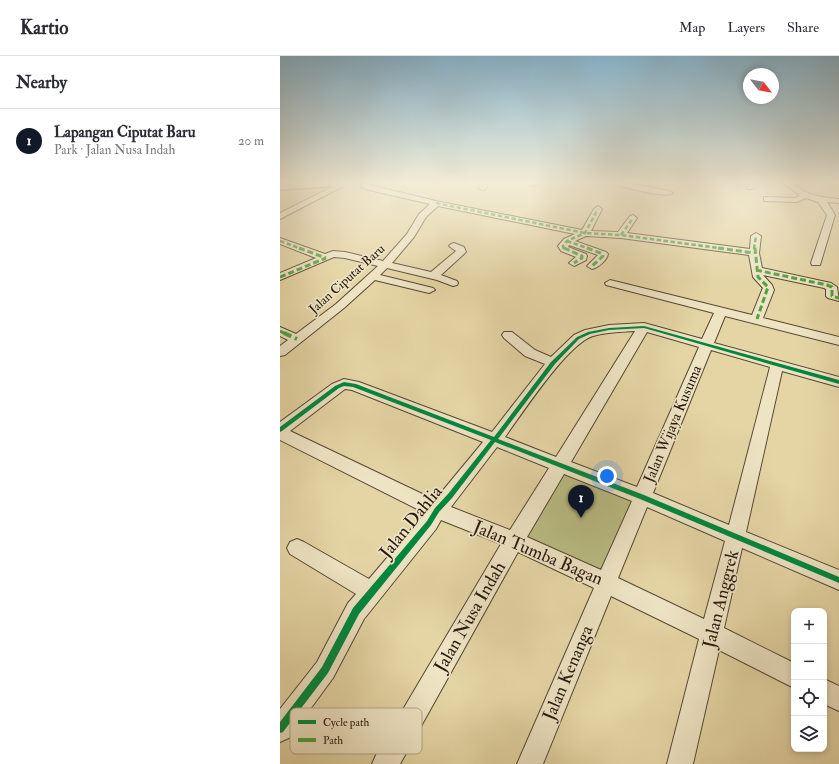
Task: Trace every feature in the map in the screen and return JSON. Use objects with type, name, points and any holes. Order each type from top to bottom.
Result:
[{"type":"street","name":"Jalan Ciputat Baru","points":[[280,352],[340,306],[385,265],[412,235],[422,216]]},
{"type":"street","points":[[501,216],[585,233],[621,235],[754,253]]},
{"type":"street","points":[[574,263],[582,258],[582,256],[563,248],[568,241],[585,233],[595,216]]},
{"type":"street","points":[[816,263],[835,216]]},
{"type":"street","points":[[621,235],[633,218]]},
{"type":"street","points":[[756,236],[754,253],[756,270],[758,277],[768,287],[757,320]]},
{"type":"street","points":[[280,241],[326,258]]},
{"type":"street","points":[[568,241],[603,254],[603,256],[592,266]]},
{"type":"street","points":[[433,276],[461,252],[461,249],[454,246]]},
{"type":"street","points":[[280,277],[333,254],[345,255],[433,276],[453,283]]},
{"type":"street","points":[[756,270],[827,285],[832,287],[832,296],[839,298]]},
{"type":"street","points":[[372,276],[429,290]]},
{"type":"street","points":[[610,283],[839,341]]},
{"type":"street","name":"Jalan Wijaya Kusuma","points":[[606,583],[721,310]]},
{"type":"street","name":"Jalan Dahlia","points":[[296,708],[325,670],[356,611],[429,522],[437,510],[450,496],[553,363],[578,338],[589,333],[609,329],[644,327],[839,382]]},
{"type":"street","name":"Jalan Nusa Indah","points":[[418,708],[560,465],[644,327]]},
{"type":"street","points":[[280,331],[297,339]]},
{"type":"street","points":[[508,335],[530,353],[553,363]]},
{"type":"street","name":"Jalan Anggrek","points":[[680,764],[777,365]]},
{"type":"street","points":[[280,431],[336,387],[349,384],[495,439],[642,497],[736,535],[839,580]]},
{"type":"street","name":"Jalan Tumba Bagan","points":[[280,431],[437,510],[515,541],[606,583],[712,634],[791,674]]},
{"type":"street","points":[[296,548],[372,592]]},
{"type":"street","name":"Jalan Kenanga","points":[[530,764],[606,583]]},
{"type":"street","points":[[827,693],[839,699]]},
{"type":"street","name":"Jalan Dahlia","points":[[280,729],[290,716]]},
{"type":"street","name":"Jalan Nusa Indah","points":[[385,764],[391,754]]},
{"type":"green space","points":[[563,471],[636,498],[603,576],[522,538]]},
{"type":"marked path","points":[[498,216],[585,233],[621,235],[754,253]]},
{"type":"marked path","points":[[574,263],[582,258],[582,256],[564,249],[563,246],[567,241],[585,233],[594,216]]},
{"type":"marked path","points":[[621,235],[633,218]]},
{"type":"marked path","points":[[756,236],[754,253],[758,277],[768,287],[757,319]]},
{"type":"marked path","points":[[280,241],[326,258]]},
{"type":"marked path","points":[[567,241],[603,254],[603,256],[592,266]]},
{"type":"marked path","points":[[280,277],[326,258]]},
{"type":"marked path","points":[[756,270],[827,285],[832,287],[832,296],[839,298]]},
{"type":"marked path","points":[[280,331],[297,339]]},
{"type":"cycle path","points":[[296,708],[325,670],[356,611],[429,523],[437,510],[450,496],[495,439],[553,363],[578,338],[589,333],[609,329],[644,327],[839,382]]},
{"type":"cycle path","points":[[280,430],[337,387],[344,384],[354,385],[642,497],[839,580]]},
{"type":"cycle path","points":[[280,729],[290,716]]},
{"type":"place","name":"Lapangan Ciputat Baru","points":[[581,518]]}]
